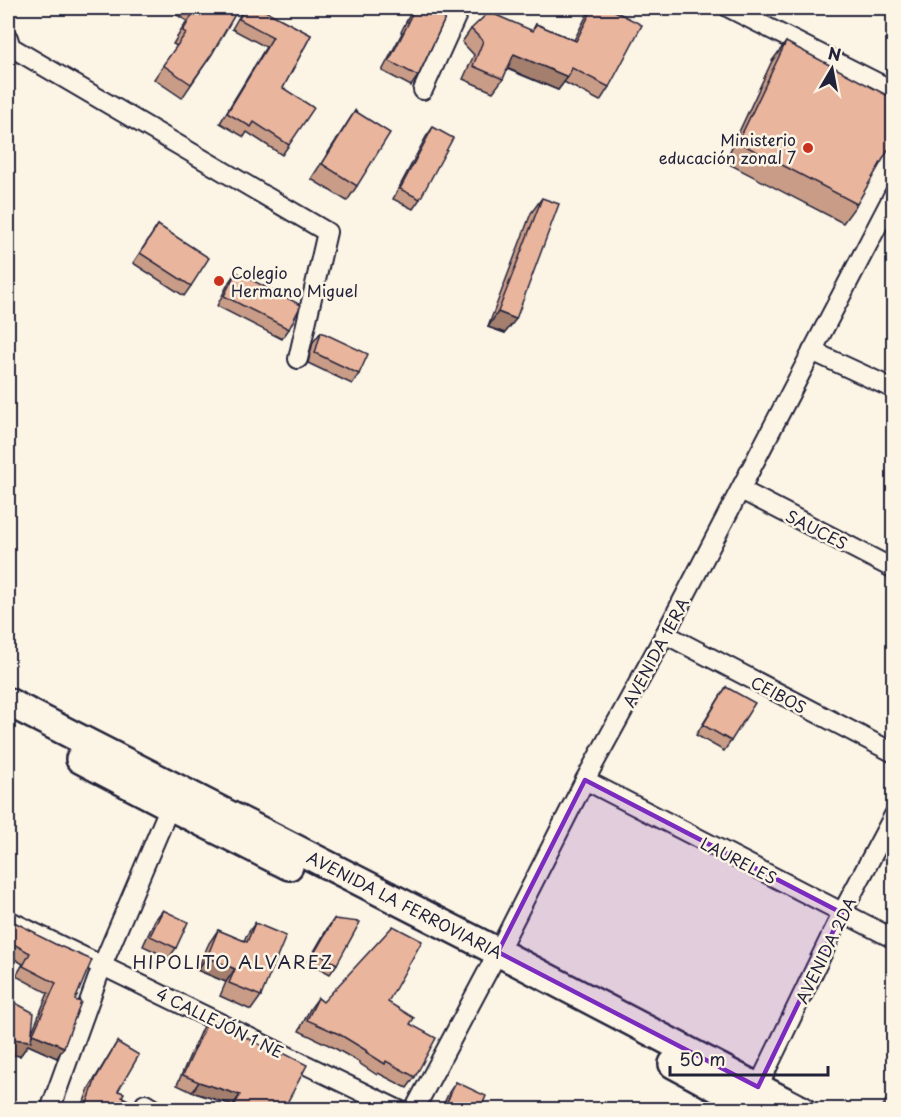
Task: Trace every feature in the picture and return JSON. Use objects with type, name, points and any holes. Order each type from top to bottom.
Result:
[{"type":"main road","name":"AVENIDA LA FERROVIARIA","points":[[8,702],[758,1099],[801,1110]]},
{"type":"main road","name":"AVENIDA LA FERROVIARIA","points":[[8,721],[170,806],[494,959]]},
{"type":"street","points":[[423,90],[460,8]]},
{"type":"street","points":[[729,8],[894,91]]},
{"type":"street","points":[[8,38],[11,47],[327,232],[298,359]]},
{"type":"street","name":"AVENIDA 1ERA","points":[[414,1110],[585,780],[665,634],[812,351],[888,217],[894,194]]},
{"type":"street","points":[[812,351],[894,389]]},
{"type":"street","name":"SAUCES","points":[[741,490],[894,569]]},
{"type":"street","name":"CEIBOS","points":[[665,634],[894,753]]},
{"type":"street","name":"LAURELES","points":[[585,780],[894,939]]},
{"type":"street","points":[[50,1110],[102,966],[170,806]]},
{"type":"street","name":"AVENIDA 2DA","points":[[758,1099],[842,913],[894,815]]},
{"type":"street","name":"4 CALLEJÓN 1 NE","points":[[8,920],[399,1110]]},
{"type":"highlighted area","points":[[585,780],[842,913],[758,1087],[498,952]]},
{"type":"building","points":[[196,8],[231,8],[237,11],[191,84],[163,65],[186,33],[183,31]]},
{"type":"building","points":[[245,8],[260,8],[311,35],[283,88],[314,108],[289,145],[254,122],[251,127],[227,113],[273,37],[239,19]]},
{"type":"building","points":[[415,8],[450,8],[418,76],[389,61]]},
{"type":"building","points":[[593,8],[609,8],[642,25],[609,87],[572,68],[568,77],[514,54],[503,79],[473,66],[483,41],[471,29],[489,12],[533,31],[536,24],[576,41]]},
{"type":"building","name":"Ministerio educación zonal 7","points":[[786,42],[894,99],[894,140],[857,204],[738,142]]},
{"type":"building","points":[[355,111],[390,133],[357,186],[322,164]]},
{"type":"building","points":[[433,127],[453,138],[420,199],[400,189]]},
{"type":"building","points":[[542,198],[559,204],[516,319],[498,312]]},
{"type":"building","points":[[158,225],[209,258],[191,286],[140,253]]},
{"type":"building","points":[[236,272],[301,305],[289,329],[224,296]]},
{"type":"building","points":[[321,332],[368,354],[359,374],[315,353]]},
{"type":"building","points":[[726,687],[755,703],[731,741],[703,725]]},
{"type":"building","points":[[163,910],[188,922],[176,948],[150,936]]},
{"type":"building","points":[[334,919],[360,922],[337,964],[315,952]]},
{"type":"building","points":[[12,921],[55,944],[92,960],[75,1000],[81,1002],[64,1047],[33,1034],[56,983],[23,966],[30,953],[8,941],[8,928]]},
{"type":"building","points":[[255,923],[286,936],[261,996],[229,983],[235,969],[207,957],[218,930],[247,942]]},
{"type":"building","points":[[393,926],[422,941],[388,1002],[414,1018],[410,1024],[436,1038],[415,1077],[386,1061],[385,1064],[339,1034],[307,1020],[318,998],[323,1002]]},
{"type":"building","points":[[8,999],[34,1013],[31,1041],[13,1039],[8,1050]]},
{"type":"building","points":[[209,1019],[281,1056],[283,1053],[307,1065],[286,1105],[295,1110],[232,1110],[240,1095],[183,1075]]},
{"type":"building","points":[[117,1042],[139,1055],[118,1091],[124,1093],[122,1097],[148,1110],[92,1110],[86,1107],[96,1078]]},
{"type":"building","points":[[456,1082],[486,1096],[480,1110],[462,1110],[447,1102]]},
{"type":"building","points":[[894,1090],[894,1110],[884,1110]]},
{"type":"place","name":"Ministerio educación zonal 7","points":[[808,148]]},
{"type":"place","name":"Colegio Hermano Miguel","points":[[219,281]]},
{"type":"district","name":"HIPOLITO ALVAREZ","points":[[233,961]]}]
